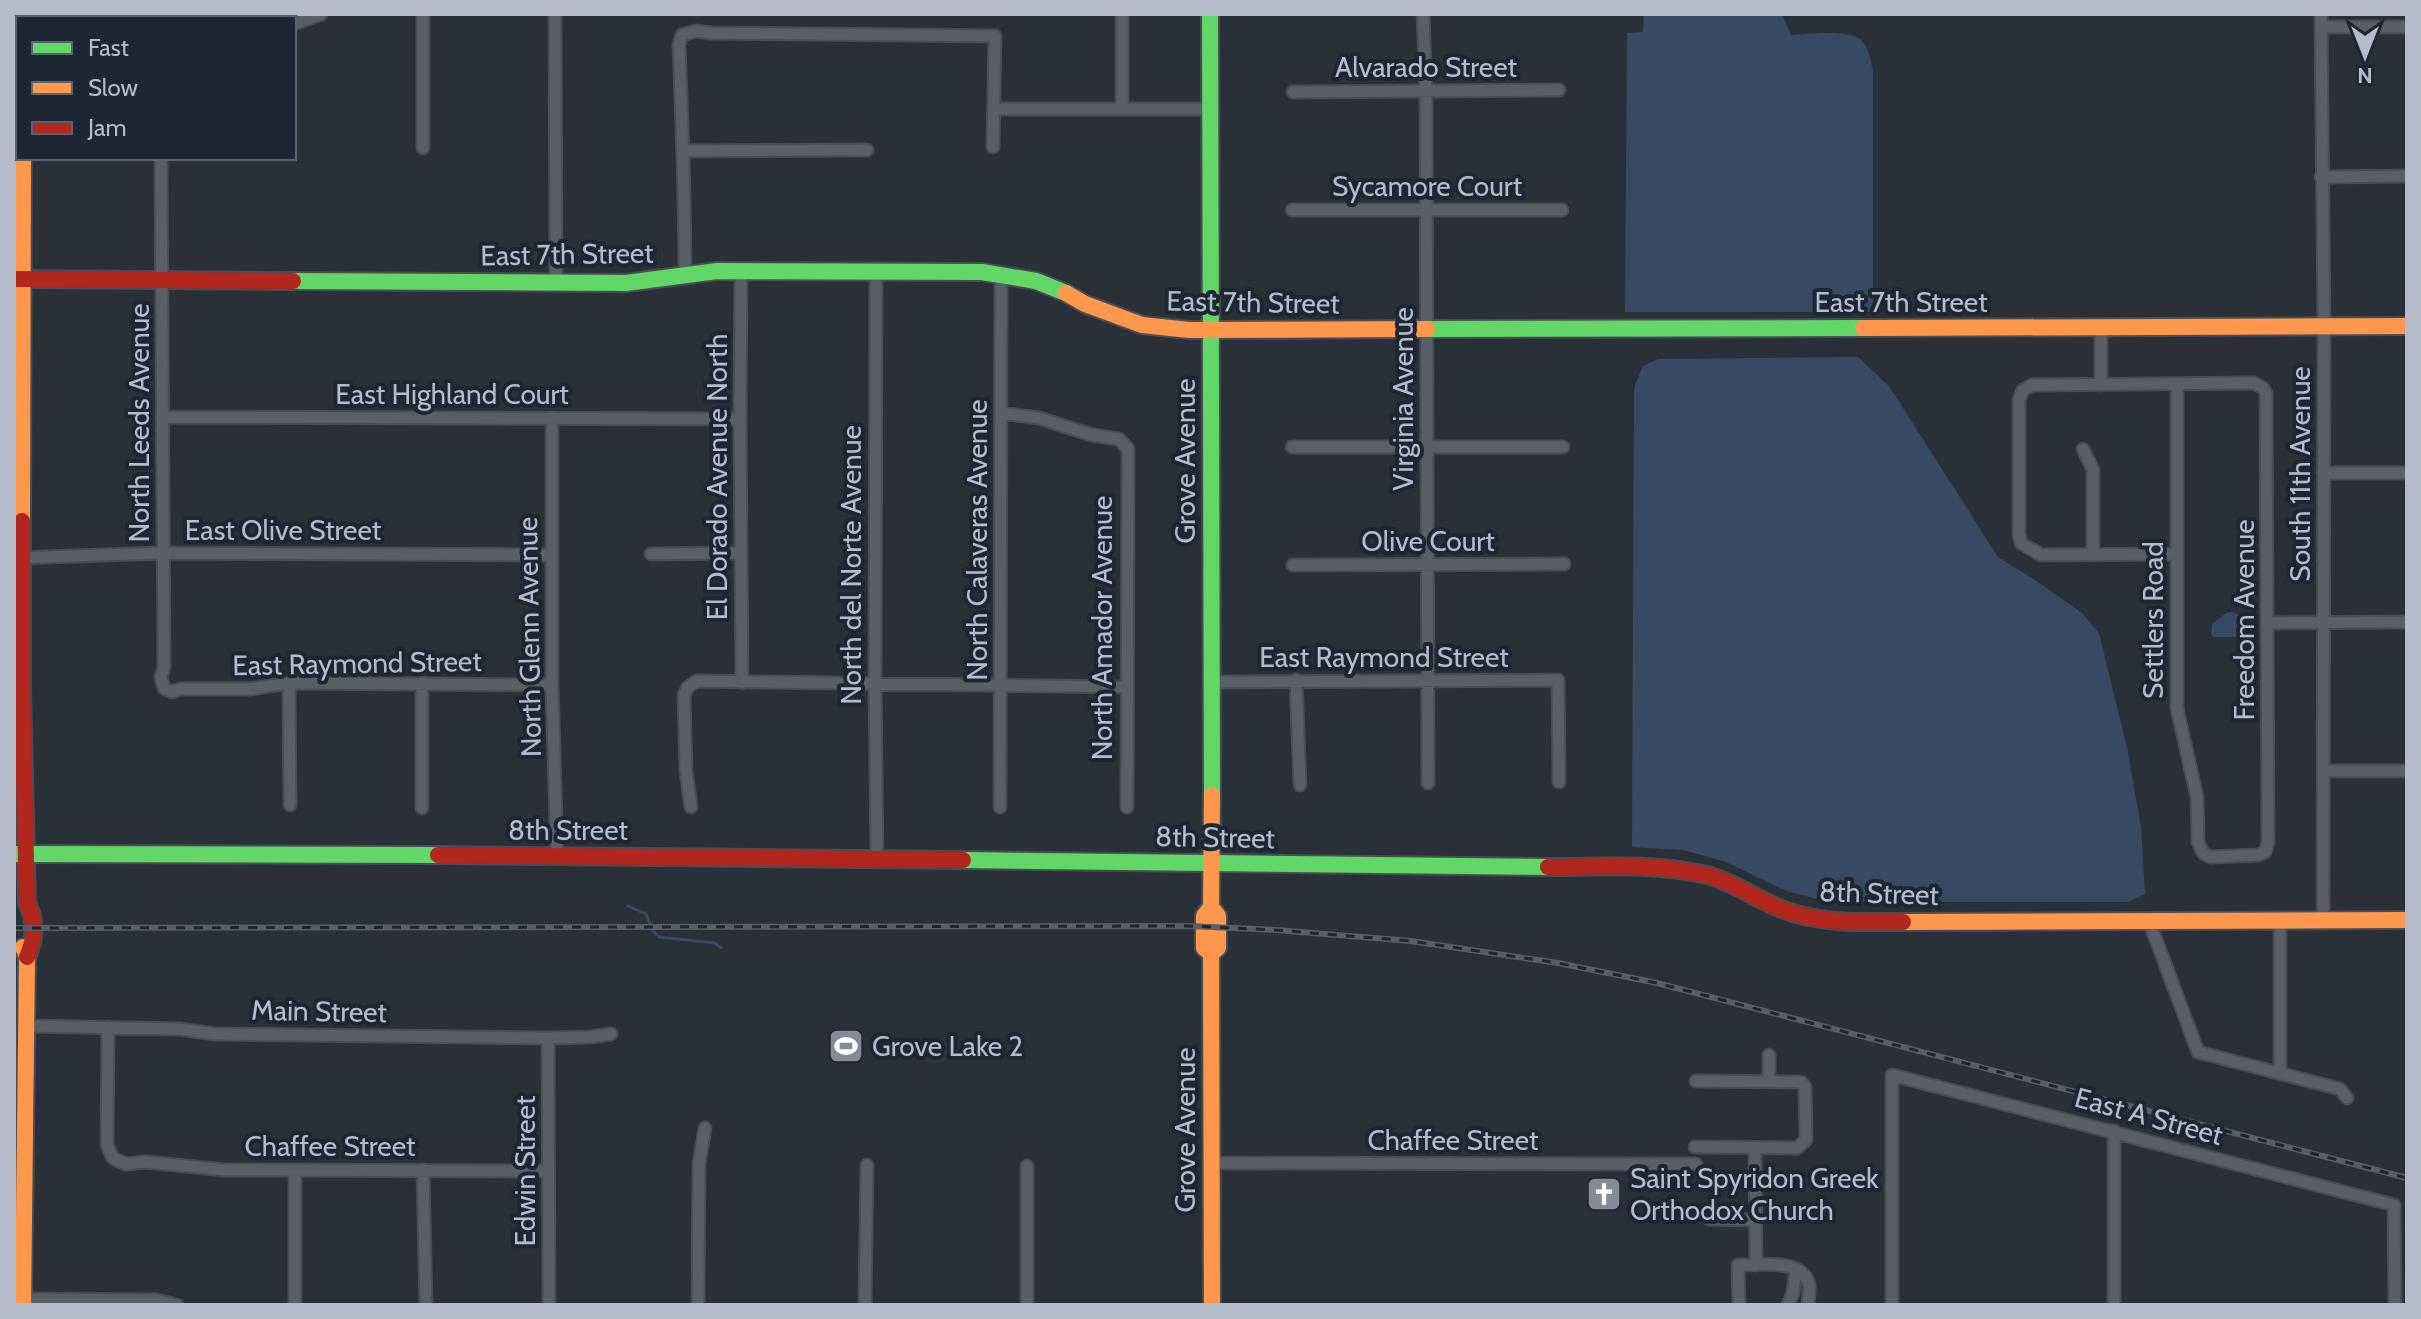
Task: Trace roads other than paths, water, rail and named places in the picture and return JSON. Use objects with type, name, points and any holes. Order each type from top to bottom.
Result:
[{"type":"street","points":[[296,23],[321,14]]},
{"type":"street","points":[[423,14],[423,148]]},
{"type":"street","points":[[555,14],[556,283]]},
{"type":"street","points":[[1122,14],[1122,109]]},
{"type":"street","name":"Grove Avenue","points":[[1210,14],[1211,907],[1218,916],[1218,948],[1211,954],[1212,1305]]},
{"type":"street","name":"Virginia Avenue","points":[[1423,14],[1427,210],[1428,783]]},
{"type":"street","name":"South 11th Avenue","points":[[2321,14],[2323,921]]},
{"type":"street","points":[[2321,27],[2407,27]]},
{"type":"street","points":[[685,275],[679,45],[682,35],[696,31],[995,36],[993,147]]},
{"type":"street","name":"Alvarado Street","points":[[1293,92],[1559,90]]},
{"type":"street","points":[[995,109],[1211,109]]},
{"type":"street","points":[[683,151],[867,150]]},
{"type":"street","points":[[23,160],[18,279],[18,688],[20,853],[27,903],[32,910],[31,949],[27,957],[24,1302],[156,1300],[177,1305]]},
{"type":"street","name":"North Leeds Avenue","points":[[161,160],[164,667],[161,677],[164,688]]},
{"type":"street","points":[[2321,177],[2407,176]]},
{"type":"street","name":"Sycamore Court","points":[[1292,210],[1562,210]]},
{"type":"street","name":"East 7th Street","points":[[18,279],[626,283],[717,271],[1001,274],[1062,290],[1085,304],[1142,325],[1173,330],[2407,326]]},
{"type":"street","name":"El Dorado Avenue North","points":[[741,271],[742,683]]},
{"type":"street","name":"North del Norte Avenue","points":[[876,271],[877,859]]},
{"type":"street","name":"North Calaveras Avenue","points":[[1000,807],[1001,274]]},
{"type":"street","points":[[2101,327],[2101,385]]},
{"type":"street","name":"Freedom Avenue","points":[[2177,384],[2254,383],[2263,388],[2267,398],[2268,842],[2265,852]]},
{"type":"street","points":[[2177,384],[2032,385],[2023,390],[2019,400],[2021,543],[2041,555],[2177,554]]},
{"type":"street","name":"Settlers Road","points":[[2177,384],[2178,713],[2197,797],[2198,842],[2203,853],[2211,857],[2252,857],[2265,852]]},
{"type":"street","name":"North Amador Avenue","points":[[1001,413],[1039,418],[1092,435],[1119,439],[1128,449],[1127,807]]},
{"type":"street","name":"East Highland Court","points":[[164,417],[740,419]]},
{"type":"street","name":"North Glenn Avenue","points":[[552,418],[552,685],[557,855]]},
{"type":"street","points":[[1292,447],[1563,447]]},
{"type":"street","points":[[2083,449],[2093,470],[2093,554]]},
{"type":"street","points":[[2323,473],[2407,473]]},
{"type":"street","name":"East Olive Street","points":[[18,558],[163,553],[552,555]]},
{"type":"street","points":[[651,554],[740,553]]},
{"type":"street","name":"Olive Court","points":[[1293,565],[1564,564]]},
{"type":"street","points":[[2268,623],[2407,622]]},
{"type":"street","points":[[1296,680],[1300,785]]},
{"type":"street","name":"East Raymond Street","points":[[1211,682],[1558,680],[1559,782]]},
{"type":"street","points":[[691,807],[686,771],[684,695],[688,687],[697,681],[1126,687]]},
{"type":"street","points":[[289,683],[290,805]]},
{"type":"street","name":"East Raymond Street","points":[[164,688],[172,692],[180,689],[251,689],[289,683],[552,685]]},
{"type":"street","points":[[422,683],[422,808]]},
{"type":"street","points":[[2324,771],[2407,771]]},
{"type":"street","name":"8th Street","points":[[20,853],[557,855],[1676,869],[1729,883],[1791,913],[1835,922],[2407,920]]},
{"type":"street","points":[[2149,921],[2198,1052],[2340,1089],[2347,1098]]},
{"type":"street","points":[[2280,921],[2280,1074]]},
{"type":"street","name":"Main Street","points":[[26,1026],[180,1029],[215,1034],[548,1038],[611,1034]]},
{"type":"street","name":"Chaffee Street","points":[[108,1027],[107,1145],[113,1158],[125,1164],[146,1162],[203,1169],[548,1171]]},
{"type":"street","name":"Edwin Street","points":[[548,1038],[549,1305]]},
{"type":"street","points":[[1769,1055],[1769,1081]]},
{"type":"street","name":"East A Street","points":[[1892,1305],[1892,1075],[2394,1205],[2395,1305]]},
{"type":"street","points":[[1695,1147],[1797,1148],[1806,1140],[1805,1087],[1801,1082],[1696,1081]]},
{"type":"street","points":[[698,1305],[699,1164],[705,1128]]},
{"type":"street","points":[[2114,1131],[2114,1305]]},
{"type":"street","points":[[1755,1148],[1756,1265]]},
{"type":"street","name":"Chaffee Street","points":[[1211,1163],[1696,1164]]},
{"type":"street","points":[[865,1305],[867,1165]]},
{"type":"street","points":[[1027,1166],[1027,1305]]},
{"type":"street","points":[[295,1170],[295,1305]]},
{"type":"street","points":[[423,1170],[426,1305]]},
{"type":"street","points":[[1709,1219],[1756,1220]]},
{"type":"street","points":[[1739,1305],[1738,1265],[1786,1265],[1796,1269],[1804,1274],[1809,1284],[1808,1301],[1793,1293]]},
{"type":"street","points":[[1788,1305],[1796,1269]]},
{"type":"water","points":[[1644,14],[1782,14],[1791,35],[1848,34],[1864,43],[1873,70],[1873,312],[1625,312],[1627,33],[1643,32]]},
{"type":"water","points":[[1858,357],[1889,386],[1998,557],[2082,613],[2099,633],[2127,747],[2141,827],[2145,894],[2128,902],[1830,902],[1789,892],[1726,862],[1684,850],[1632,847],[1634,388],[1643,366],[1658,359]]},
{"type":"water","points":[[2232,612],[2245,620],[2243,633],[2238,637],[2213,637],[2212,624]]},
{"type":"waterway","points":[[628,906],[646,914],[659,937],[715,943],[721,948]]},
{"type":"railway","points":[[14,928],[1189,926],[1411,941],[1558,963],[1657,983],[2407,1178]]},
{"type":"place","name":"Grove Lake 2","points":[[846,1046]]},
{"type":"place","name":"Saint Spyridon Greek Orthodox Church","points":[[1604,1194]]}]
